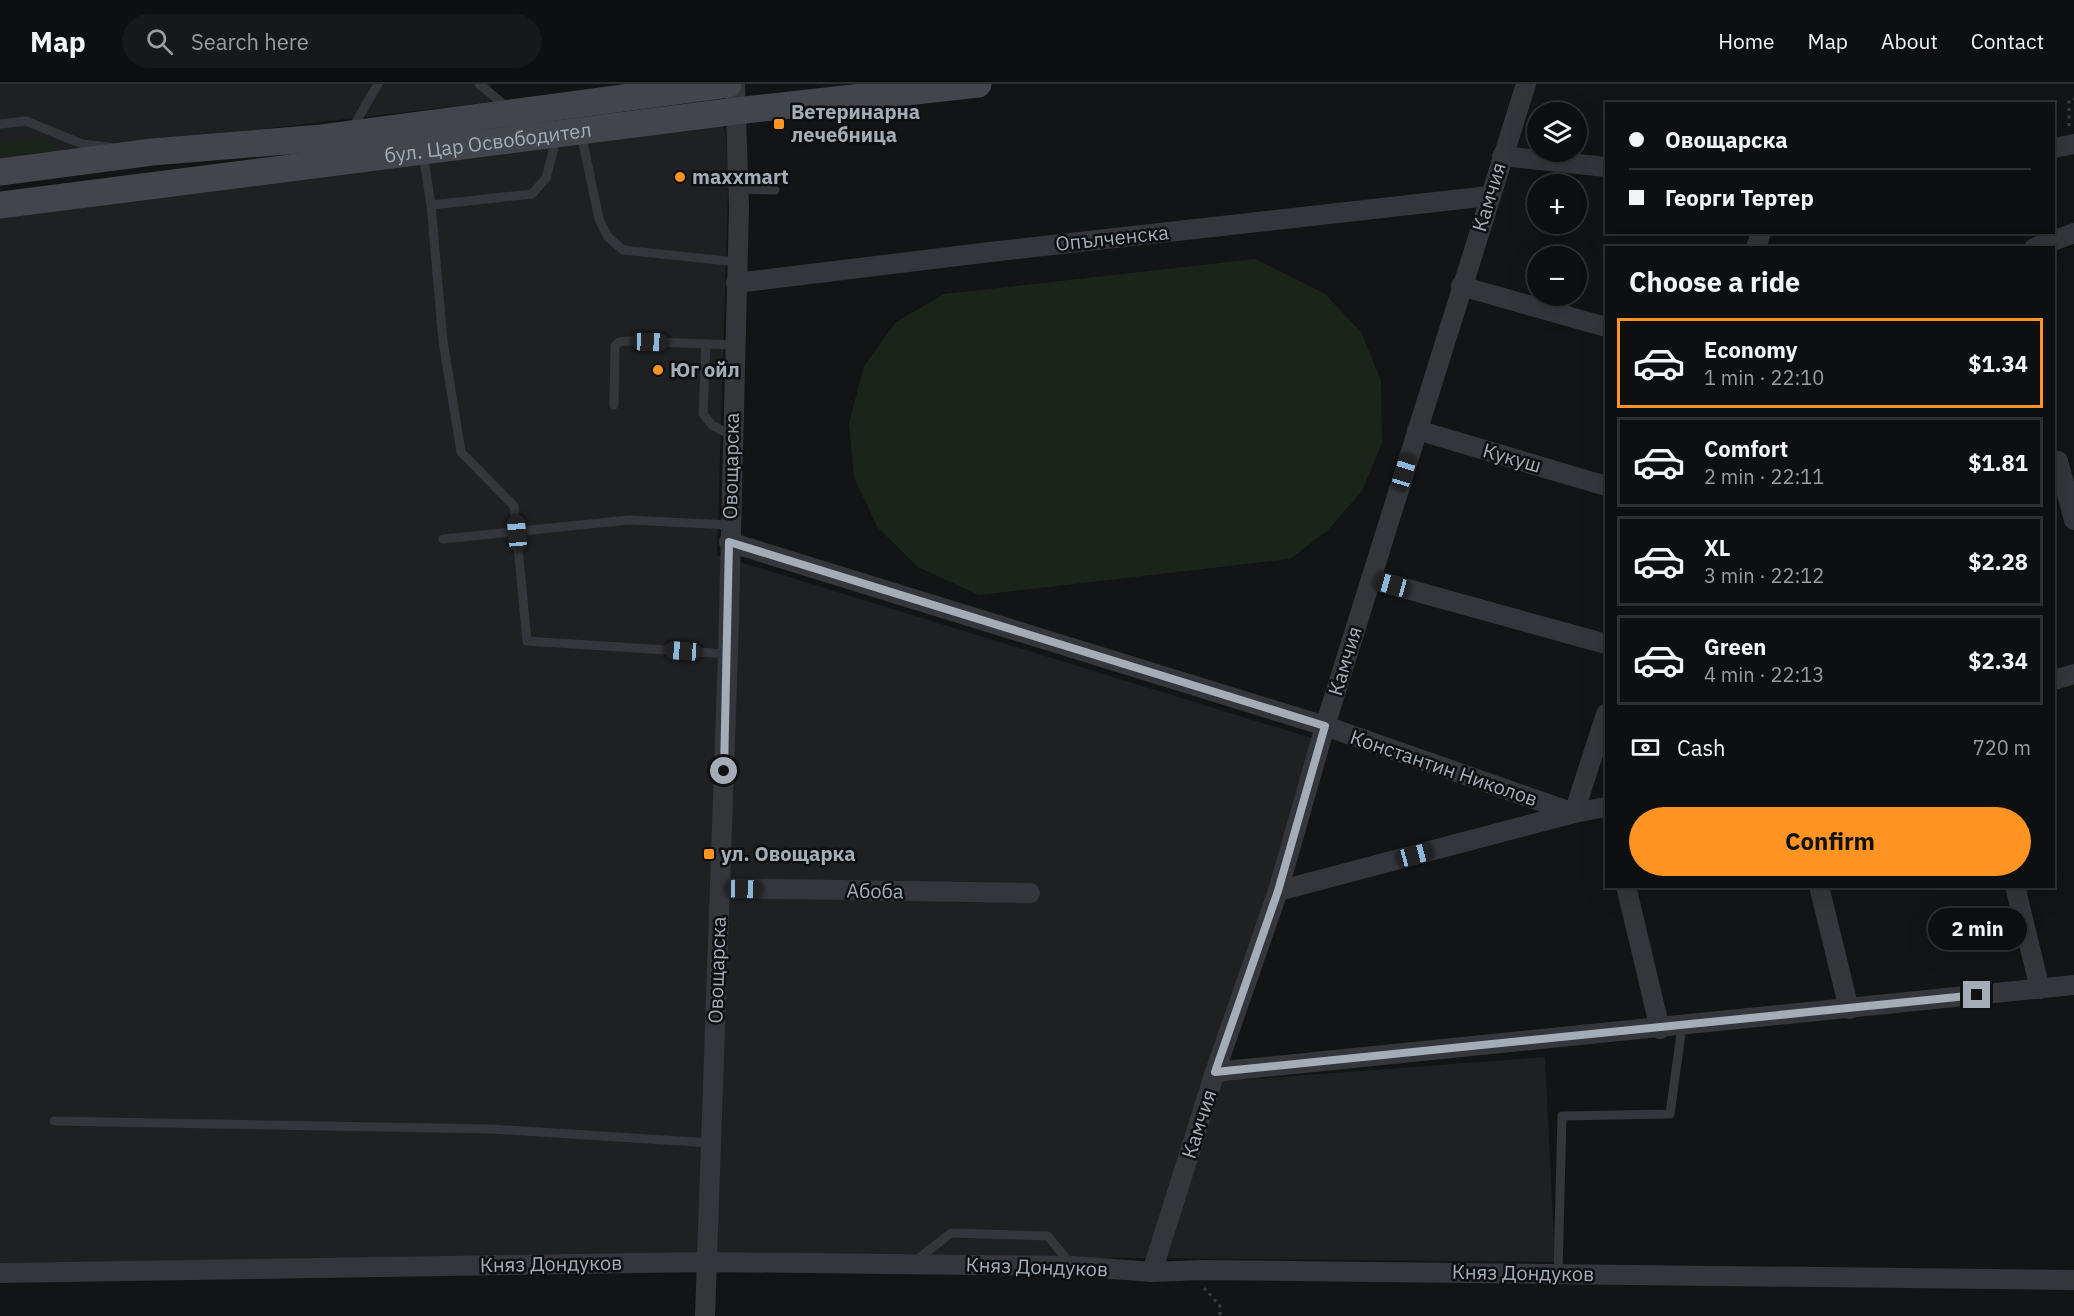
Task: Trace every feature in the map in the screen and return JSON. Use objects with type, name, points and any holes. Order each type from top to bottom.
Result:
[{"type":"main road","name":"бул. Цар Освободител","points":[[0,172],[152,152],[350,134],[728,84]]},
{"type":"main road","name":"бул. Цар Освободител","points":[[0,205],[736,111],[978,84]]},
{"type":"street","name":"Овощарска","points":[[705,1316],[728,654],[729,534],[739,189],[735,84]]},
{"type":"street","name":"Камчия","points":[[1152,1272],[1215,1072],[1278,891],[1325,726],[1489,196],[1526,84]]},
{"type":"street","points":[[1502,156],[1605,167]]},
{"type":"street","name":"Опълченска","points":[[736,283],[1489,196]]},
{"type":"street","points":[[2039,246],[2074,233]]},
{"type":"street","points":[[1461,286],[1605,327]]},
{"type":"street","name":"Кукуш","points":[[1417,430],[1605,486]]},
{"type":"street","points":[[2062,460],[2074,520]]},
{"type":"street","name":"Константин Николов","points":[[729,534],[1325,726],[1575,813]]},
{"type":"street","points":[[1371,579],[1605,644]]},
{"type":"street","points":[[2055,680],[2074,674]]},
{"type":"street","points":[[1575,813],[1605,717]]},
{"type":"street","points":[[1278,891],[1575,813],[1605,807]]},
{"type":"street","name":"Абоба","points":[[720,888],[1030,893]]},
{"type":"street","points":[[1626,888],[1660,1029]]},
{"type":"street","points":[[1819,888],[1849,1009]]},
{"type":"street","points":[[2015,888],[2040,989]]},
{"type":"street","points":[[1215,1072],[1660,1029],[2074,985]]},
{"type":"street","name":"Княз Дондуков","points":[[0,1273],[706,1262],[1073,1266],[1152,1272],[1202,1270],[1558,1273],[2074,1280]]},
{"type":"lane","points":[[350,134],[378,84]]},
{"type":"lane","points":[[478,84],[514,112]]},
{"type":"lane","points":[[0,124],[26,121],[82,144],[152,152]]},
{"type":"lane","points":[[430,205],[532,194],[546,178],[569,132]]},
{"type":"lane","points":[[569,132],[599,219],[608,237],[623,250],[736,262]]},
{"type":"lane","points":[[423,151],[444,341],[461,453],[514,506],[527,641],[728,654]]},
{"type":"lane","points":[[739,189],[775,190]]},
{"type":"lane","points":[[614,405],[615,346],[619,342],[734,345]]},
{"type":"lane","points":[[706,344],[703,414],[712,425],[732,436]]},
{"type":"lane","points":[[443,539],[629,520],[729,534]]},
{"type":"lane","points":[[1558,1273],[1562,1116],[1670,1114],[1682,1026]]},
{"type":"lane","points":[[54,1121],[492,1129],[711,1143]]},
{"type":"lane","points":[[911,1264],[951,1233],[1048,1236],[1073,1266]]},
{"type":"path","points":[[2065,146],[2069,100],[2074,99]]},
{"type":"path","points":[[1202,1270],[1202,1287],[1220,1306],[1220,1316]]},
{"type":"shaded area","points":[[0,84],[491,84],[491,102],[0,160]]},
{"type":"shaded area","points":[[723,120],[728,155],[728,192],[717,555],[1321,741],[1213,1082],[1545,1057],[1555,1262],[1156,1258],[0,1263],[0,219]]},
{"type":"shaded area","points":[[40,139],[48,141],[54,147],[51,152],[0,159],[0,143]]},
{"type":"shaded area","points":[[1255,259],[1325,294],[1361,332],[1381,380],[1382,443],[1362,491],[1328,530],[1290,559],[979,595],[918,567],[878,528],[854,478],[849,423],[864,366],[896,322],[944,294]]},
{"type":"place","name":"Ветеринарна лечебница","points":[[779,124]]},
{"type":"place","name":"maxxmart","points":[[680,177]]},
{"type":"place","name":"Юг ойл","points":[[658,370]]},
{"type":"place","name":"ул. Овощарка","points":[[709,854]]},
{"type":"route","points":[[724,771],[729,542],[1325,726],[1278,891],[1215,1072],[1660,1029],[1977,995]]}]
